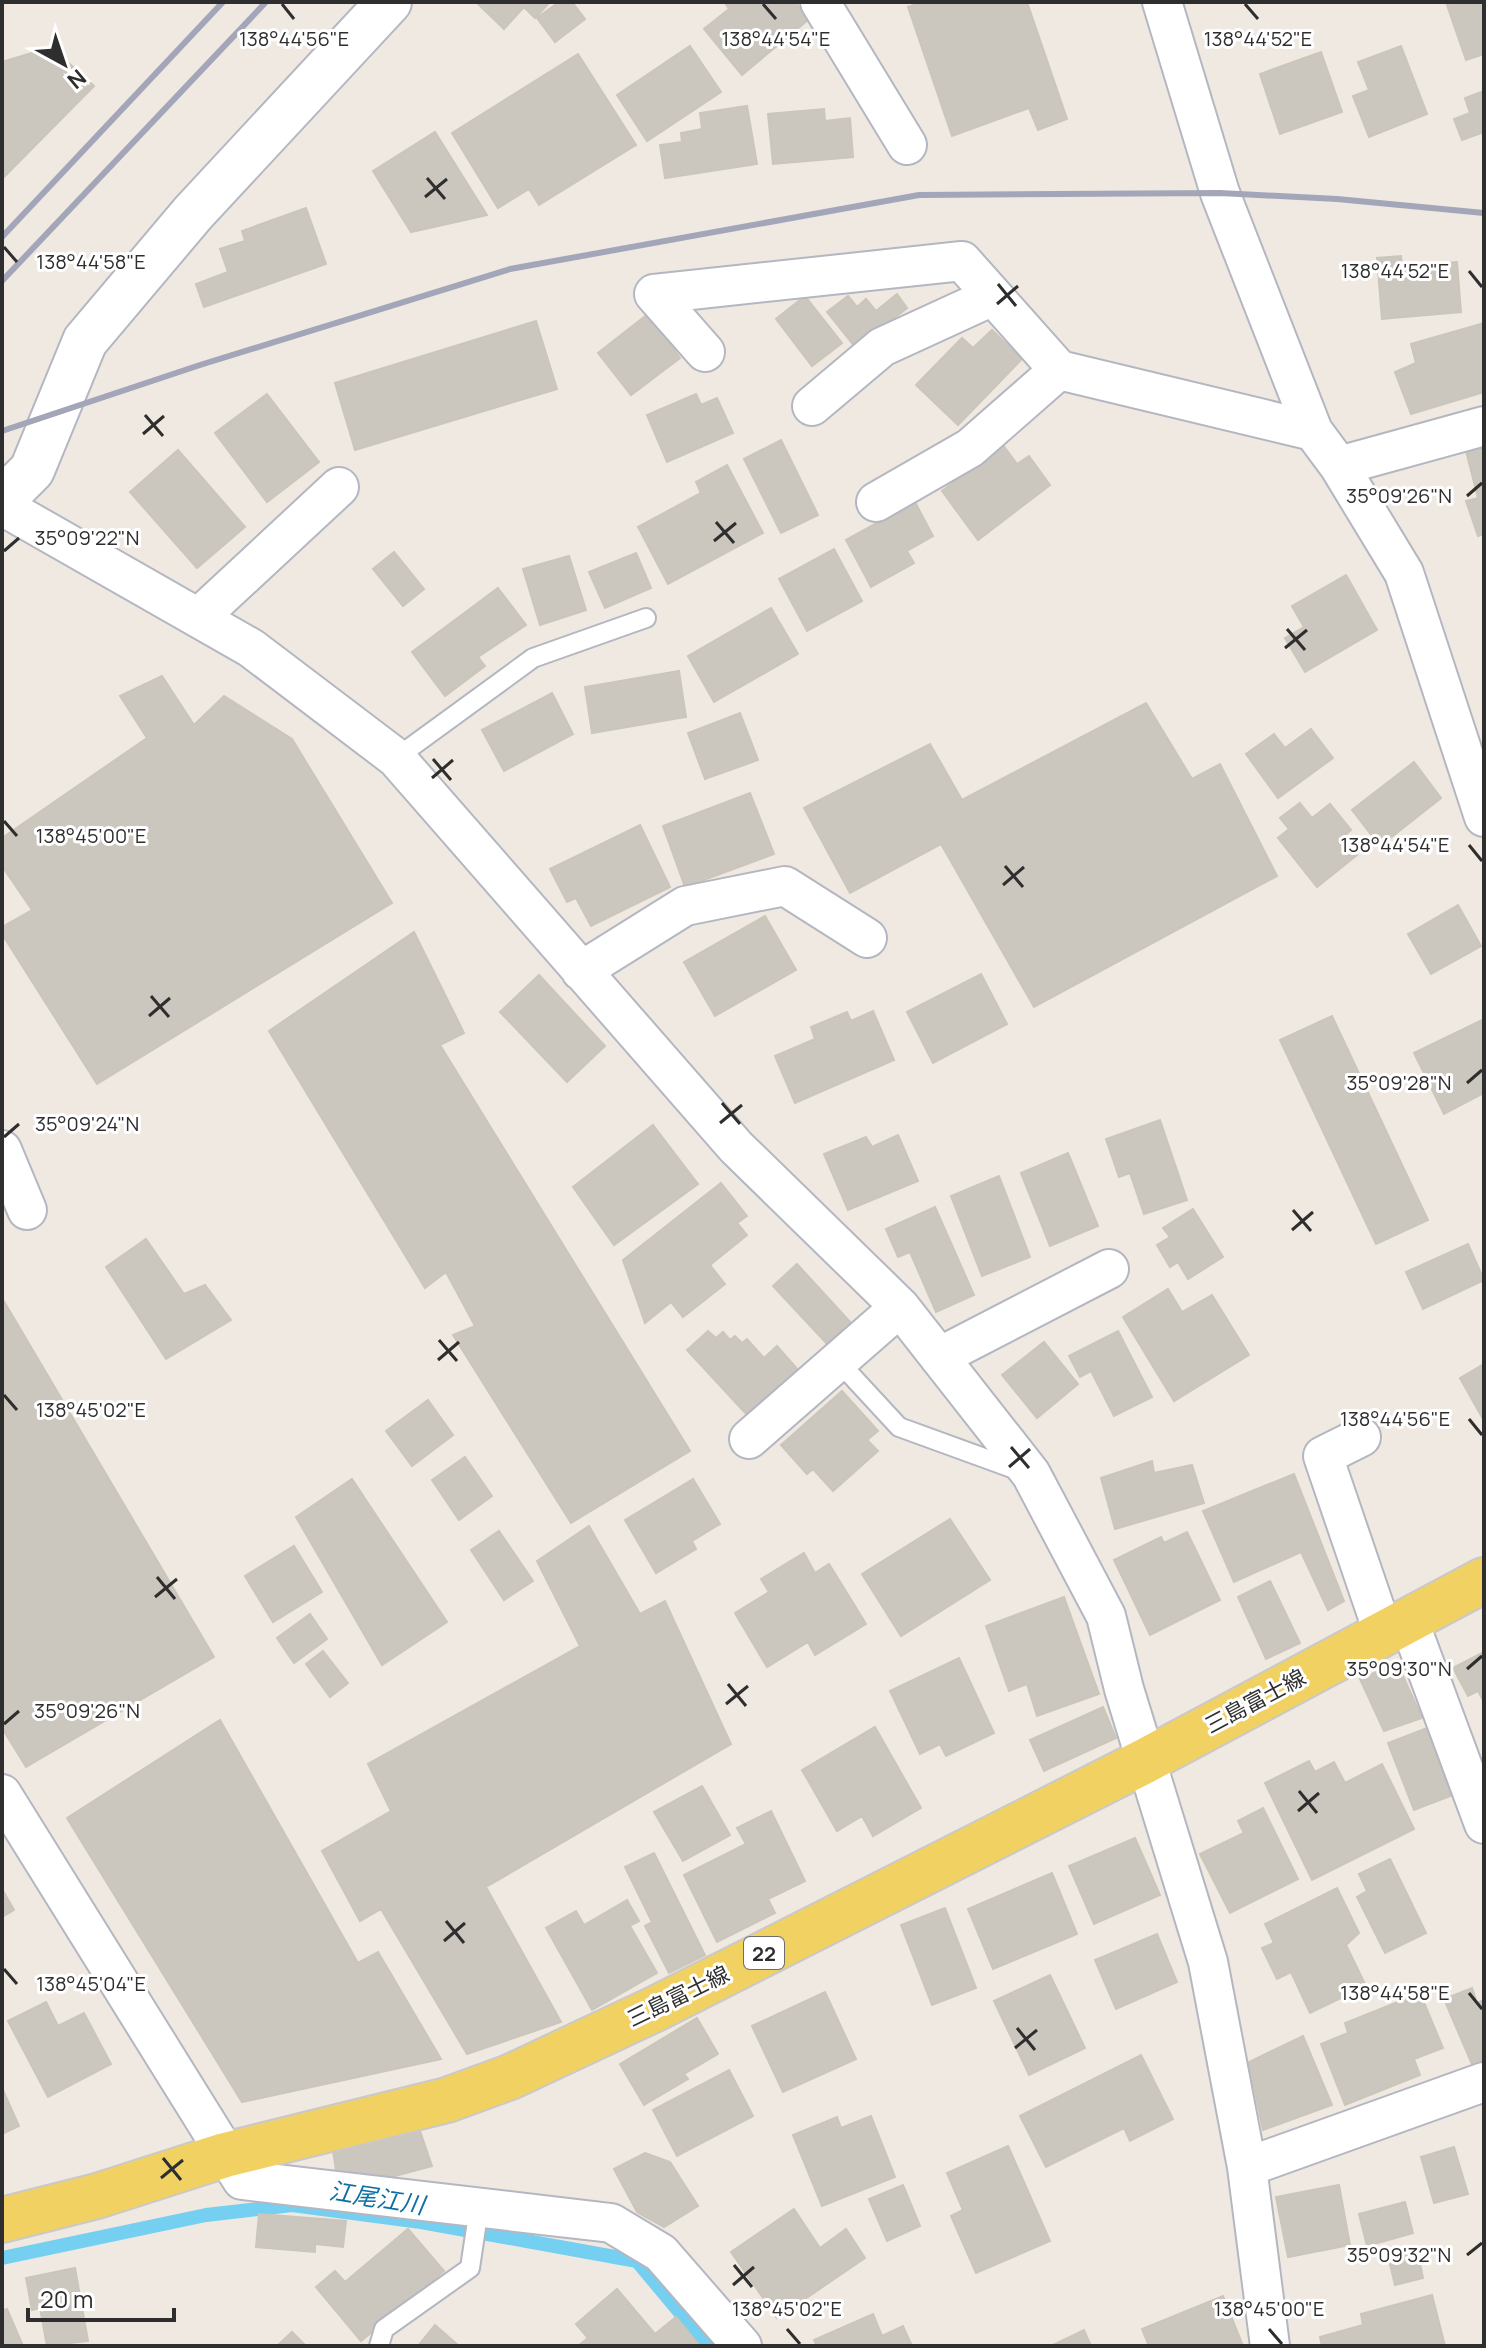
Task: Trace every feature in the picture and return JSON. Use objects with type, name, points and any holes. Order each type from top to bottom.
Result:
[{"type":"main road","name":"三島富士線","points":[[2,2220],[97,2196],[225,2155],[447,2100],[510,2077],[655,2009],[1145,1761],[1484,1580]]},
{"type":"street","points":[[2,500],[32,470],[85,341],[193,213],[389,2]]},
{"type":"street","points":[[820,2],[907,145]]},
{"type":"street","points":[[1162,2],[1220,193],[1313,431],[1339,466],[1404,573],[1484,817]]},
{"type":"street","points":[[705,352],[654,294],[962,261],[1059,370],[1313,431]]},
{"type":"street","points":[[812,406],[882,347],[993,296]]},
{"type":"street","points":[[876,502],[970,448],[1059,370]]},
{"type":"street","points":[[1339,466],[1484,426]]},
{"type":"street","points":[[198,618],[339,487]]},
{"type":"street","points":[[2,506],[251,648],[396,758],[736,1147],[900,1307],[1031,1474],[1106,1616],[1145,1761],[1208,1962],[1247,2167],[1270,2346]]},
{"type":"street","points":[[581,971],[685,906],[785,886],[867,938]]},
{"type":"street","points":[[2,1150],[27,1210]]},
{"type":"street","points":[[939,1357],[1109,1269]]},
{"type":"street","points":[[749,1439],[900,1307]]},
{"type":"street","points":[[1361,1437],[1323,1456],[1484,1824]]},
{"type":"street","points":[[2,1794],[242,2180],[611,2223],[661,2253],[742,2346]]},
{"type":"street","points":[[1247,2167],[1484,2082]]},
{"type":"lane","points":[[396,758],[533,658],[646,618]]},
{"type":"lane","points":[[838,1361],[899,1427],[1031,1474]]},
{"type":"lane","points":[[379,2346],[384,2329],[470,2268],[479,2210]]},
{"type":"building","points":[[476,2],[550,2],[535,18],[524,7],[504,29]]},
{"type":"building","points":[[559,2],[572,2],[585,19],[555,42],[537,18]]},
{"type":"building","points":[[726,2],[795,2],[809,19],[742,75],[704,29],[729,9]]},
{"type":"building","points":[[923,2],[1027,2],[1067,119],[1038,130],[1029,108],[952,136],[908,7]]},
{"type":"building","points":[[1446,2],[1484,2],[1484,54],[1466,60]]},
{"type":"building","points":[[690,46],[721,92],[647,141],[617,95]]},
{"type":"building","points":[[1401,46],[1427,114],[1369,137],[1353,96],[1369,90],[1358,62]]},
{"type":"building","points":[[51,47],[94,86],[2,179],[2,62]]},
{"type":"building","points":[[1321,52],[1342,112],[1280,134],[1260,74]]},
{"type":"building","points":[[578,54],[636,145],[539,205],[529,189],[498,208],[452,133]]},
{"type":"building","points":[[1484,91],[1484,132],[1462,140],[1454,119],[1470,113],[1465,98]]},
{"type":"building","points":[[747,106],[757,164],[665,178],[660,145],[682,142],[681,133],[702,129],[700,113]]},
{"type":"building","points":[[824,109],[825,121],[850,118],[853,157],[773,164],[768,114]]},
{"type":"building","points":[[435,132],[487,215],[411,232],[373,171]]},
{"type":"building","points":[[306,208],[326,264],[204,307],[196,284],[228,272],[220,249],[245,241],[242,231]]},
{"type":"building","points":[[1401,256],[1402,266],[1457,262],[1461,312],[1382,319],[1377,258]]},
{"type":"building","points":[[897,294],[907,308],[856,348],[827,312],[848,296],[857,307],[866,299],[876,311]]},
{"type":"building","points":[[805,296],[842,343],[812,366],[776,319]]},
{"type":"building","points":[[648,314],[680,358],[631,395],[598,353]]},
{"type":"building","points":[[536,321],[557,389],[355,450],[335,383]]},
{"type":"building","points":[[1484,323],[1484,392],[1411,414],[1395,372],[1416,363],[1411,344]]},
{"type":"building","points":[[992,330],[1022,359],[958,425],[916,385],[962,338],[973,348]]},
{"type":"building","points":[[267,394],[319,462],[267,502],[215,433]]},
{"type":"building","points":[[696,394],[701,405],[717,398],[733,433],[667,462],[647,415]]},
{"type":"building","points":[[781,440],[818,515],[781,533],[744,459]]},
{"type":"building","points":[[1003,445],[1017,464],[1029,456],[1050,485],[978,540],[942,491]]},
{"type":"building","points":[[1484,447],[1484,534],[1478,536],[1466,501],[1478,498],[1466,451]]},
{"type":"building","points":[[178,450],[245,527],[197,568],[130,492]]},
{"type":"building","points":[[727,465],[763,533],[668,584],[638,527],[701,493],[696,482]]},
{"type":"building","points":[[915,502],[933,536],[907,551],[914,563],[871,587],[846,540]]},
{"type":"building","points":[[834,549],[862,601],[807,631],[779,579]]},
{"type":"building","points":[[394,552],[424,589],[403,606],[373,569]]},
{"type":"building","points":[[636,553],[651,588],[605,608],[589,572]]},
{"type":"building","points":[[569,556],[586,610],[540,625],[523,569]]},
{"type":"building","points":[[1346,575],[1377,630],[1305,672],[1285,638],[1304,627],[1292,606]]},
{"type":"building","points":[[498,588],[526,625],[478,657],[485,666],[445,696],[412,652]]},
{"type":"building","points":[[771,608],[798,654],[714,702],[688,656]]},
{"type":"building","points":[[679,671],[686,717],[592,733],[585,687]]},
{"type":"building","points":[[162,676],[194,725],[224,696],[292,739],[392,903],[97,1084],[2,934],[2,927],[32,910],[2,866],[2,838],[147,738],[120,696]]},
{"type":"building","points":[[552,693],[573,734],[504,771],[482,730]]},
{"type":"building","points":[[1146,703],[1192,779],[1220,764],[1277,876],[1034,1007],[941,844],[850,893],[804,808],[930,744],[962,800]]},
{"type":"building","points":[[740,713],[758,760],[705,779],[688,733]]},
{"type":"building","points":[[1311,729],[1333,758],[1278,798],[1246,754],[1274,734],[1285,748]]},
{"type":"building","points":[[1414,762],[1441,798],[1380,846],[1352,810]]},
{"type":"building","points":[[750,793],[774,854],[685,887],[663,826]]},
{"type":"building","points":[[1300,803],[1312,818],[1330,804],[1351,830],[1343,837],[1357,855],[1317,887],[1278,838],[1289,829],[1280,818]]},
{"type":"building","points":[[640,825],[670,887],[591,926],[576,898],[567,902],[550,869]]},
{"type":"building","points":[[1458,905],[1481,946],[1431,974],[1408,934]]},
{"type":"building","points":[[765,916],[796,970],[715,1016],[684,962]]},
{"type":"building","points":[[414,932],[464,1033],[440,1045],[690,1451],[571,1523],[453,1335],[475,1326],[446,1272],[425,1288],[269,1031]]},
{"type":"building","points":[[981,974],[1007,1024],[933,1063],[907,1012]]},
{"type":"building","points":[[539,975],[605,1046],[567,1082],[500,1012]]},
{"type":"building","points":[[873,1011],[894,1060],[795,1103],[775,1056],[815,1039],[811,1027],[847,1012],[851,1021]]},
{"type":"building","points":[[1332,1016],[1428,1220],[1376,1244],[1280,1040]]},
{"type":"building","points":[[1484,1019],[1484,1093],[1444,1114],[1414,1053]]},
{"type":"building","points":[[1160,1120],[1187,1200],[1144,1214],[1130,1173],[1119,1177],[1106,1139]]},
{"type":"building","points":[[653,1125],[698,1184],[614,1245],[573,1187]]},
{"type":"building","points":[[898,1135],[918,1181],[848,1210],[824,1154],[866,1137],[872,1147]]},
{"type":"building","points":[[1068,1153],[1098,1226],[1050,1246],[1021,1173]]},
{"type":"building","points":[[999,1176],[1030,1257],[982,1276],[951,1196]]},
{"type":"building","points":[[721,1183],[747,1216],[737,1223],[747,1235],[710,1265],[725,1284],[683,1317],[671,1302],[645,1323],[623,1260]]},
{"type":"building","points":[[935,1207],[974,1295],[936,1312],[910,1252],[898,1257],[886,1229]]},
{"type":"building","points":[[1193,1209],[1223,1257],[1188,1279],[1178,1262],[1170,1267],[1157,1245],[1170,1237],[1163,1228]]},
{"type":"building","points":[[146,1239],[184,1294],[205,1285],[231,1320],[166,1359],[106,1267]]},
{"type":"building","points":[[1468,1244],[1484,1280],[1423,1309],[1406,1272]]},
{"type":"building","points":[[797,1264],[852,1324],[829,1346],[773,1286]]},
{"type":"building","points":[[1168,1289],[1182,1312],[1212,1295],[1249,1355],[1174,1401],[1123,1317]]},
{"type":"building","points":[[2,1298],[214,1657],[26,1767],[2,1728]]},
{"type":"building","points":[[708,1331],[716,1338],[723,1332],[730,1340],[735,1336],[742,1343],[747,1339],[764,1358],[777,1346],[798,1370],[749,1417],[687,1350]]},
{"type":"building","points":[[1118,1331],[1152,1397],[1114,1416],[1091,1371],[1080,1377],[1069,1356]]},
{"type":"building","points":[[1044,1342],[1078,1384],[1037,1418],[1002,1375]]},
{"type":"building","points":[[1484,1364],[1484,1421],[1460,1378]]},
{"type":"building","points":[[842,1391],[878,1431],[867,1440],[878,1451],[833,1491],[813,1469],[807,1474],[781,1445]]},
{"type":"building","points":[[428,1400],[453,1435],[412,1466],[386,1431]]},
{"type":"building","points":[[465,1457],[492,1496],[459,1520],[432,1480]]},
{"type":"building","points":[[1152,1461],[1154,1473],[1192,1465],[1204,1503],[1115,1529],[1101,1478]]},
{"type":"building","points":[[1294,1474],[1344,1601],[1328,1610],[1301,1552],[1234,1582],[1203,1511]]},
{"type":"building","points":[[352,1479],[447,1622],[382,1665],[296,1517]]},
{"type":"building","points":[[693,1479],[720,1524],[692,1541],[696,1549],[656,1573],[625,1520]]},
{"type":"building","points":[[950,1519],[990,1580],[901,1636],[862,1574]]},
{"type":"building","points":[[589,1526],[640,1614],[665,1601],[731,1744],[486,1887],[561,2022],[467,2054],[381,1909],[360,1921],[322,1851],[391,1811],[368,1764],[580,1646],[537,1561]]},
{"type":"building","points":[[499,1531],[533,1581],[504,1600],[471,1550]]},
{"type":"building","points":[[1187,1532],[1220,1600],[1150,1635],[1114,1560],[1161,1537],[1164,1543]]},
{"type":"building","points":[[294,1546],[322,1592],[273,1622],[245,1576]]},
{"type":"building","points":[[804,1553],[815,1573],[829,1564],[866,1624],[815,1655],[808,1642],[767,1667],[735,1613],[769,1592],[761,1579]]},
{"type":"building","points":[[1270,1581],[1300,1643],[1266,1659],[1238,1597]]},
{"type":"building","points":[[1064,1597],[1099,1694],[1037,1716],[1027,1684],[1009,1691],[986,1626]]},
{"type":"building","points":[[310,1614],[327,1639],[294,1663],[277,1638]]},
{"type":"building","points":[[323,1651],[348,1683],[330,1697],[306,1664]]},
{"type":"building","points":[[1484,1652],[1484,1702],[1478,1691],[1468,1696],[1453,1668]]},
{"type":"building","points":[[959,1658],[994,1733],[946,1756],[940,1744],[920,1754],[890,1691]]},
{"type":"building","points":[[1397,1663],[1422,1718],[1384,1731],[1360,1679]]},
{"type":"building","points":[[1103,1707],[1116,1738],[1044,1771],[1030,1740]]},
{"type":"building","points":[[220,1720],[358,1963],[378,1952],[441,2059],[242,2102],[67,1818]]},
{"type":"building","points":[[875,1727],[921,1808],[873,1836],[862,1816],[837,1831],[802,1770]]},
{"type":"building","points":[[1427,1728],[1453,1795],[1414,1810],[1388,1743]]},
{"type":"building","points":[[1309,1761],[1315,1772],[1334,1762],[1345,1783],[1382,1764],[1414,1829],[1312,1880],[1265,1783]]},
{"type":"building","points":[[702,1786],[730,1835],[683,1861],[654,1812]]},
{"type":"building","points":[[1263,1808],[1298,1879],[1230,1913],[1200,1854],[1244,1833],[1238,1821]]},
{"type":"building","points":[[771,1811],[805,1881],[768,1899],[775,1913],[717,1942],[684,1875],[746,1844],[737,1828]]},
{"type":"building","points":[[1135,1838],[1160,1895],[1094,1924],[1069,1866]]},
{"type":"building","points":[[654,1853],[705,1955],[669,1973],[645,1926],[652,1922],[625,1867]]},
{"type":"building","points":[[1390,1859],[1426,1933],[1385,1953],[1357,1897],[1367,1891],[1359,1874]]},
{"type":"building","points":[[1052,1873],[1077,1934],[993,1969],[968,1909]]},
{"type":"building","points":[[1337,1888],[1359,1933],[1346,1945],[1366,1986],[1310,2013],[1291,1972],[1277,1979],[1262,1948],[1274,1943],[1265,1924]]},
{"type":"building","points":[[2,1889],[14,1910],[2,1917]]},
{"type":"building","points":[[627,1900],[639,1921],[630,1926],[657,1973],[592,2010],[546,1928],[576,1911],[584,1925]]},
{"type":"building","points":[[945,1908],[976,1988],[932,2005],[901,1925]]},
{"type":"building","points":[[1157,1934],[1177,1982],[1116,2009],[1095,1960]]},
{"type":"building","points":[[1050,1975],[1085,2048],[1029,2075],[994,2001]]},
{"type":"building","points":[[1472,1988],[1477,2003],[1484,2000],[1484,2065],[1474,2069],[1444,1999]]},
{"type":"building","points":[[825,1992],[856,2059],[783,2092],[752,2026]]},
{"type":"building","points":[[1420,1993],[1443,2048],[1414,2059],[1420,2075],[1345,2105],[1321,2044],[1348,2033],[1345,2023]]},
{"type":"building","points":[[46,2002],[58,2026],[84,2013],[111,2064],[48,2097],[8,2021]]},
{"type":"building","points":[[697,2018],[718,2054],[684,2074],[688,2079],[644,2105],[620,2064]]},
{"type":"building","points":[[1303,2036],[1332,2105],[1263,2130],[1249,2062]]},
{"type":"building","points":[[1141,2055],[1173,2119],[1130,2141],[1124,2128],[1046,2167],[1020,2116]]},
{"type":"building","points":[[729,2070],[753,2116],[677,2156],[653,2110]]},
{"type":"building","points":[[2,2088],[19,2126],[2,2134]]},
{"type":"building","points":[[871,2116],[895,2177],[822,2206],[793,2135],[837,2117],[841,2128]]},
{"type":"building","points":[[420,2131],[432,2166],[395,2176],[336,2171],[333,2150]]},
{"type":"building","points":[[1008,2146],[1050,2241],[976,2273],[951,2216],[963,2210],[947,2173]]},
{"type":"building","points":[[1454,2147],[1468,2194],[1434,2203],[1421,2157]]},
{"type":"building","points":[[645,2153],[670,2162],[698,2206],[664,2227],[637,2212],[614,2169]]},
{"type":"building","points":[[903,2185],[920,2226],[887,2241],[869,2199]]},
{"type":"building","points":[[1339,2185],[1350,2245],[1288,2257],[1276,2197]]},
{"type":"building","points":[[1405,2202],[1413,2233],[1367,2246],[1359,2214]]},
{"type":"building","points":[[794,2209],[820,2248],[846,2229],[865,2258],[777,2318],[731,2252]]},
{"type":"building","points":[[259,2214],[346,2221],[343,2247],[315,2244],[315,2252],[256,2247]]},
{"type":"building","points":[[408,2229],[444,2271],[361,2341],[316,2287],[335,2271],[345,2282]]},
{"type":"building","points":[[1417,2249],[1423,2278],[1395,2285],[1388,2256]]},
{"type":"building","points":[[75,2268],[88,2341],[47,2346],[40,2308],[32,2310],[26,2278]]},
{"type":"building","points":[[617,2289],[655,2334],[676,2317],[700,2346],[578,2346],[588,2338],[576,2324]]},
{"type":"building","points":[[1432,2295],[1445,2346],[1322,2346],[1320,2337],[1363,2325],[1361,2314]]},
{"type":"building","points":[[1223,2296],[1243,2346],[1149,2346],[1142,2329]]},
{"type":"building","points":[[7,2309],[23,2346],[2,2346],[2,2311]]},
{"type":"building","points":[[873,2314],[882,2336],[903,2326],[912,2346],[817,2346],[814,2340]]},
{"type":"building","points":[[435,2325],[459,2346],[418,2346]]},
{"type":"building","points":[[1084,2330],[1091,2346],[1051,2346]]},
{"type":"building","points":[[292,2332],[306,2346],[277,2346]]},
{"type":"waterway","name":"江尾江川","points":[[2,2258],[206,2215],[292,2205],[421,2222],[637,2261],[708,2346]]},
{"type":"railway","points":[[2,237],[223,2]]},
{"type":"railway","points":[[2,281],[266,2]]},
{"type":"railway","points":[[2,431],[200,365],[510,269],[919,195],[1220,193],[1337,199],[1484,213]]}]
